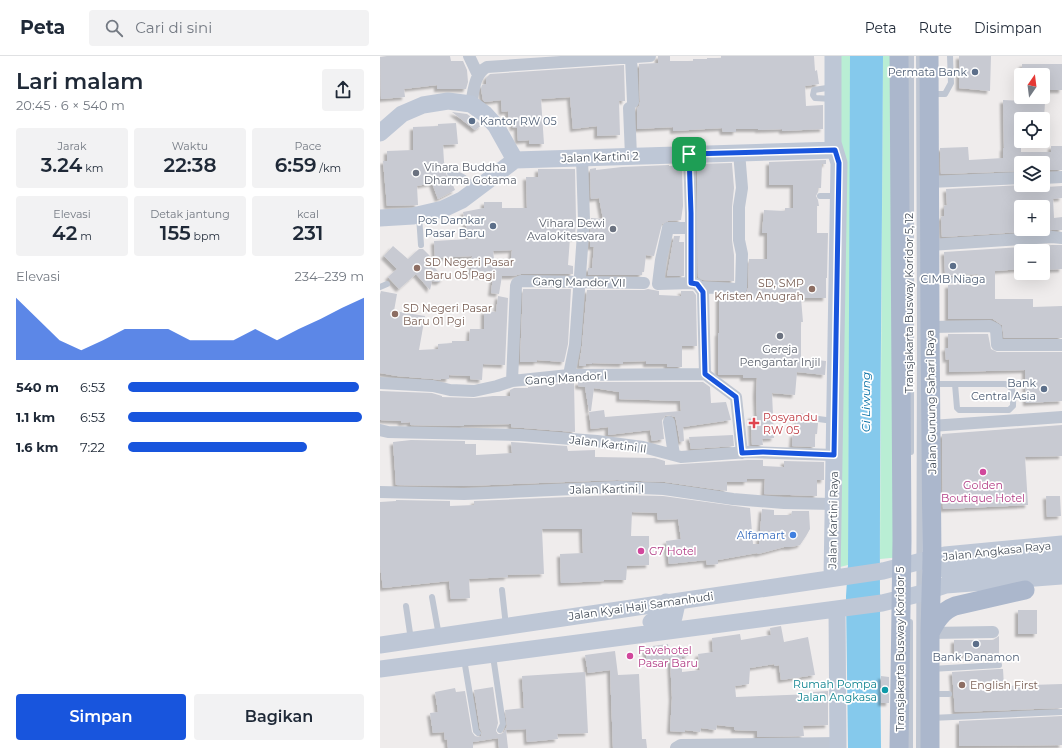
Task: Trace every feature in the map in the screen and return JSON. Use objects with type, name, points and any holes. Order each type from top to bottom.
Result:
[{"type":"main road","name":"Jalan Kartini Raya","points":[[833,56],[833,143],[839,163],[834,455],[834,504],[838,577]]},
{"type":"main road","name":"Jalan Gunung Sahari Raya","points":[[900,56],[915,327],[917,563],[917,593],[900,748]]},
{"type":"main road","name":"Jalan Gunung Sahari Raya","points":[[929,56],[930,281],[915,327],[931,384],[931,426],[934,486],[917,563],[917,593],[930,633],[930,748]]},
{"type":"main road","points":[[380,133],[402,114],[422,105],[448,102],[471,104],[485,114],[496,126],[515,160],[462,200],[443,209],[419,215],[380,218]]},
{"type":"main road","name":"Jalan Kartini 2","points":[[515,160],[835,150]]},
{"type":"main road","name":"Jalan Angkasa Raya","points":[[917,563],[945,555],[1062,544]]},
{"type":"main road","name":"Jalan Angkasa Raya","points":[[917,563],[946,570],[1062,560]]},
{"type":"main road","name":"Jalan Kyai Haji Samanhudi","points":[[380,645],[881,571],[917,563]]},
{"type":"main road","points":[[380,669],[641,633],[880,603],[946,585],[1062,576]]},
{"type":"main road","points":[[917,593],[1062,588]]},
{"type":"main road","points":[[930,633],[940,616],[948,608],[1025,590]]},
{"type":"main road","points":[[695,598],[689,604],[689,614],[694,617],[718,616],[726,622]]},
{"type":"main road","points":[[641,633],[646,624],[674,617],[676,608],[674,604],[666,602]]},
{"type":"main road","points":[[838,746],[841,608]]},
{"type":"main road","points":[[407,641],[399,646],[398,652],[399,658],[408,665]]},
{"type":"street","points":[[469,56],[478,75]]},
{"type":"street","points":[[471,104],[478,75],[482,69],[494,65],[593,58],[631,58],[650,56]]},
{"type":"street","points":[[631,58],[631,156]]},
{"type":"street","points":[[691,228],[668,228],[661,260],[658,284],[696,285],[736,289],[741,288],[742,254],[739,240],[739,207],[742,188],[739,152]]},
{"type":"street","points":[[689,154],[691,228],[696,285],[703,292],[705,374],[736,397],[742,453]]},
{"type":"street","points":[[569,375],[575,345],[584,220],[582,158]]},
{"type":"street","points":[[1050,178],[1062,177]]},
{"type":"street","points":[[929,182],[1014,178]]},
{"type":"street","points":[[930,245],[1052,237],[1062,238]]},
{"type":"street","name":"Gang Mandor VII","points":[[512,382],[517,283],[521,281],[644,283]]},
{"type":"street","points":[[915,327],[990,326],[996,329],[997,343],[999,345],[1062,344]]},
{"type":"street","name":"Gang Mandor I","points":[[380,384],[433,386],[450,390],[474,391],[512,382],[569,375],[705,374]]},
{"type":"street","points":[[931,426],[1062,416]]},
{"type":"street","points":[[669,422],[671,454]]},
{"type":"street","name":"Jalan Kartini II","points":[[380,430],[388,432],[520,435],[597,441],[644,447],[681,457],[763,452],[834,455]]},
{"type":"street","name":"Jalan Kartini I","points":[[380,492],[464,494],[625,487],[664,489],[740,500],[834,504]]},
{"type":"street","points":[[930,633],[994,632]]},
{"type":"street","points":[[676,748],[681,745],[838,746]]},
{"type":"lane","name":"Transjakarta Busway Koridor 5, 12","points":[[911,56],[915,327]]},
{"type":"lane","name":"Transjakarta Busway Koridor 5, 12","points":[[911,456],[915,327],[919,56]]},
{"type":"lane","points":[[929,94],[945,94],[951,83],[950,56]]},
{"type":"lane","points":[[450,173],[457,174],[466,179],[476,190]]},
{"type":"lane","points":[[820,196],[839,196]]},
{"type":"lane","points":[[419,215],[422,245]]},
{"type":"lane","points":[[930,281],[977,278]]},
{"type":"lane","points":[[380,287],[387,284]]},
{"type":"lane","points":[[931,384],[955,384],[1010,385],[1012,389],[1013,406],[1009,410],[959,410],[957,408],[955,384]]},
{"type":"lane","points":[[797,416],[835,421]]},
{"type":"lane","points":[[502,590],[506,626]]},
{"type":"lane","name":"Transjakarta Busway Koridor 5","points":[[917,593],[919,748]]},
{"type":"lane","points":[[432,597],[439,636]]},
{"type":"lane","points":[[406,606],[407,641]]},
{"type":"lane","name":"Transjakarta Busway Koridor 5","points":[[910,617],[910,748]]},
{"type":"lane","points":[[493,654],[503,724],[500,730]]},
{"type":"lane","points":[[464,658],[476,731],[478,733]]},
{"type":"lane","points":[[930,669],[1000,665]]},
{"type":"lane","points":[[930,695],[949,694]]},
{"type":"lane","points":[[930,718],[1062,712]]},
{"type":"green space","points":[[833,56],[851,56],[848,565],[832,569]]},
{"type":"green space","points":[[883,56],[899,56],[901,557],[880,559]]},
{"type":"water","name":"Ci Liwung","points":[[850,56],[883,56],[880,488],[881,748],[848,748],[846,596],[848,565]]},
{"type":"building","points":[[450,56],[451,61],[463,61],[467,70],[468,82],[466,89],[437,89],[437,85],[404,89],[405,97],[381,99],[380,57]]},
{"type":"building","points":[[658,56],[670,56],[670,61],[693,61],[693,59],[721,58],[721,56],[814,56],[815,71],[817,70],[819,84],[805,86],[806,106],[823,105],[823,129],[782,131],[782,129],[736,129],[736,132],[723,132],[722,128],[673,131],[673,127],[637,129],[637,109],[640,102],[639,64],[658,63]]},
{"type":"building","name":"Permata Bank","points":[[959,56],[991,56],[990,91],[959,88]]},
{"type":"building","points":[[1022,64],[1062,64],[1062,90],[1050,90],[1050,68],[1022,68]]},
{"type":"building","points":[[624,65],[625,101],[619,101],[620,135],[597,136],[597,126],[573,129],[570,97],[541,99],[544,144],[529,144],[529,140],[518,141],[517,127],[513,128],[512,118],[508,119],[508,111],[502,112],[501,100],[485,102],[483,100],[481,89],[482,85],[486,84],[486,78],[490,74]]},
{"type":"building","points":[[1003,100],[1014,101],[1014,104],[1045,104],[1044,112],[1014,112],[1014,148],[1021,148],[1021,152],[1051,152],[1051,146],[1062,146],[1062,170],[1050,170],[1050,156],[1014,156],[1014,171],[941,174],[940,148],[968,147],[969,160],[1003,158]]},
{"type":"building","name":"Kantor RW 05","points":[[452,112],[467,114],[482,125],[475,130]]},
{"type":"building","name":"Vihara Buddha Dharma Gotama","points":[[456,123],[458,144],[443,145],[444,162],[447,170],[446,174],[450,178],[455,190],[438,199],[432,183],[417,186],[418,205],[387,206],[383,161],[387,161],[387,151],[413,150],[413,127],[438,126],[438,124]]},
{"type":"building","points":[[826,160],[826,164],[822,164],[821,188],[818,188],[816,196],[819,206],[817,206],[817,233],[828,233],[826,298],[801,298],[803,322],[801,322],[801,358],[826,361],[825,375],[797,372],[795,395],[772,393],[774,438],[762,439],[763,445],[752,445],[751,416],[757,416],[757,378],[743,378],[743,375],[718,375],[719,296],[736,296],[746,294],[748,288],[749,259],[767,259],[767,233],[762,233],[764,210],[785,211],[785,208],[793,208],[793,185],[769,185],[769,162]]},
{"type":"building","points":[[732,163],[734,188],[732,207],[732,240],[734,255],[734,281],[703,280],[698,277],[697,164]]},
{"type":"building","points":[[669,165],[682,166],[683,206],[681,220],[668,221],[662,224],[654,256],[646,255],[644,272],[642,272],[642,275],[588,275],[588,268],[592,268],[594,247],[590,247],[591,218],[603,219],[599,198],[591,199],[590,169],[596,168],[596,170],[622,167]]},
{"type":"building","points":[[538,169],[575,169],[575,238],[570,238],[568,265],[573,266],[573,274],[521,274],[502,276],[499,294],[491,293],[493,277],[471,275],[472,256],[435,258],[434,241],[469,239],[463,212],[484,208],[484,202],[502,202],[502,208],[527,208],[526,177],[538,177]],"holes":[[[512,250],[510,268],[495,267],[493,251]]]},
{"type":"building","points":[[1014,185],[1014,192],[1050,192],[1050,187],[1062,186],[1062,198],[1053,199],[1054,218],[1062,217],[1062,230],[1050,230],[1050,200],[1014,200],[1014,232],[942,237],[941,217],[944,216],[944,206],[947,205],[946,189]]},
{"type":"building","points":[[674,236],[680,236],[679,242],[684,242],[684,276],[667,276]]},
{"type":"building","points":[[1050,245],[1062,245],[1062,269],[1050,270]]},
{"type":"building","name":"SD Negeri Pasar Baru 05 Pagi","points":[[393,246],[408,259],[419,249],[423,249],[432,258],[427,259],[444,278],[439,282],[432,281],[430,290],[416,274],[399,289],[388,277],[397,269],[384,256]]},
{"type":"building","points":[[1014,247],[1014,270],[995,271],[995,299],[1033,299],[1033,307],[1062,306],[1062,338],[1004,338],[1002,325],[993,319],[948,319],[948,285],[978,283],[981,281],[981,278],[977,274],[948,276],[948,273],[945,273],[944,252]]},
{"type":"building","points":[[523,289],[571,289],[568,344],[564,362],[537,360],[537,362],[520,362]]},
{"type":"building","points":[[648,289],[659,291],[659,295],[681,296],[681,291],[693,291],[696,295],[697,346],[682,346],[682,367],[667,367],[667,364],[646,364],[646,361],[623,362],[623,364],[592,363],[586,364],[586,366],[579,366],[587,290]]},
{"type":"building","points":[[381,291],[397,294],[394,311],[425,316],[419,350],[438,349],[438,344],[452,343],[452,341],[469,341],[470,329],[484,329],[484,311],[496,312],[498,296],[508,298],[505,365],[483,364],[482,380],[470,379],[470,376],[449,375],[449,379],[441,380],[380,373]]},
{"type":"building","points":[[948,334],[988,334],[991,349],[997,352],[1062,352],[1062,401],[1026,403],[1025,370],[949,372],[949,359],[946,360],[945,348],[948,348]]},
{"type":"building","points":[[574,382],[575,432],[511,427],[511,424],[464,426],[410,425],[410,422],[401,423],[401,421],[380,420],[380,391],[432,393],[442,397],[474,398],[510,396],[510,390],[514,388],[528,388]]},
{"type":"building","points":[[578,382],[703,382],[710,387],[711,403],[726,402],[731,420],[683,427],[684,441],[680,442],[675,417],[668,415],[662,420],[664,439],[652,441],[650,430],[608,435],[608,427],[591,429],[589,412],[604,410],[605,417],[681,411],[680,401],[619,399],[619,392],[594,388],[591,411],[589,411],[585,387],[578,386]]},
{"type":"building","points":[[797,420],[818,423],[817,434],[815,434],[815,447],[792,446],[793,434],[796,434]]},
{"type":"building","name":"Golden Boutique Hotel","points":[[1062,425],[1062,456],[1025,457],[1028,505],[943,509],[942,434]]},
{"type":"building","points":[[733,435],[734,446],[691,449],[689,437]]},
{"type":"building","points":[[411,440],[465,441],[465,444],[476,444],[476,455],[512,453],[511,442],[567,446],[568,451],[595,450],[595,457],[655,458],[665,461],[665,465],[763,460],[763,466],[784,467],[784,461],[824,462],[824,480],[817,480],[817,496],[764,494],[765,479],[747,479],[747,482],[727,482],[727,491],[665,482],[617,480],[464,486],[396,485],[393,442]]},
{"type":"building","points":[[617,495],[663,496],[750,508],[753,544],[759,544],[762,509],[774,510],[774,515],[791,515],[792,511],[809,511],[810,529],[800,545],[784,547],[758,554],[718,560],[718,564],[707,565],[706,560],[669,564],[666,541],[681,539],[678,519],[658,520],[657,513],[632,512],[631,536],[649,536],[649,565],[627,566],[626,580],[561,583],[560,554],[583,553],[582,529],[542,529],[544,574],[507,575],[508,577],[469,579],[470,598],[451,599],[449,581],[383,588],[380,566],[380,502],[396,500],[450,501],[450,506],[474,505],[474,501]]},
{"type":"building","points":[[1046,496],[1060,496],[1061,516],[1047,517]]},
{"type":"building","points":[[1018,610],[1037,610],[1037,634],[1018,634]]},
{"type":"building","points":[[781,626],[784,642],[808,637],[815,675],[781,680],[779,665],[775,666],[774,664],[750,668],[749,684],[735,686],[736,697],[812,694],[812,692],[828,691],[828,725],[803,726],[804,736],[757,737],[757,731],[734,730],[734,727],[717,725],[716,730],[701,728],[700,732],[685,730],[685,732],[670,731],[672,698],[670,658],[647,661],[645,647],[668,644],[669,651],[688,650],[688,656],[682,657],[682,672],[700,670],[698,654],[713,652],[712,638],[740,634],[741,640],[771,635],[770,628]]},
{"type":"building","name":"Bank Danamon","points":[[999,636],[999,654],[954,655],[954,640],[993,640]]},
{"type":"building","points":[[615,651],[618,675],[639,674],[642,739],[646,739],[647,748],[613,748],[610,670],[588,673],[585,655]]},
{"type":"building","points":[[1003,669],[1004,686],[1062,684],[1062,708],[955,712],[952,672]]},
{"type":"building","points":[[585,672],[588,733],[557,734],[558,739],[527,742],[526,729],[506,730],[508,748],[499,748],[498,738],[473,742],[473,748],[448,748],[447,739],[445,740],[444,732],[433,733],[430,713],[438,712],[435,692],[455,688],[456,692],[465,691],[472,732],[475,736],[479,737],[481,736],[482,732],[480,729],[474,690],[493,687],[498,723],[496,731],[498,734],[501,734],[507,726],[505,710],[524,708],[522,676]]},
{"type":"building","points":[[881,676],[889,677],[889,703],[881,703]]},
{"type":"building","points":[[1062,716],[1062,745],[959,746],[959,721]]},
{"type":"place","name":"Permata Bank","points":[[975,72]]},
{"type":"place","name":"Kantor RW 05","points":[[472,121]]},
{"type":"place","name":"Vihara Buddha Dharma Gotama","points":[[416,173]]},
{"type":"place","name":"Pos Damkar Pasar Baru","points":[[493,226]]},
{"type":"place","name":"Vihara Dewi Avalokitesvara","points":[[613,229]]},
{"type":"place","name":"CIMB Niaga","points":[[953,266]]},
{"type":"place","name":"SD Negeri Pasar Baru 05 Pagi","points":[[417,268]]},
{"type":"place","name":"SD, SMP Kristen Anugrah","points":[[812,289]]},
{"type":"place","name":"SD Negeri Pasar Baru 01 Pgi","points":[[395,314]]},
{"type":"place","name":"Gereja Pengantar Injil","points":[[780,336]]},
{"type":"place","name":"Bank Central Asia","points":[[1044,389]]},
{"type":"place","name":"Posyandu RW 05","points":[[754,423]]},
{"type":"place","name":"Golden Boutique Hotel","points":[[983,472]]},
{"type":"place","name":"Alfamart","points":[[793,535]]},
{"type":"place","name":"G7 Hotel","points":[[641,551]]},
{"type":"place","name":"Bank Danamon","points":[[976,644]]},
{"type":"place","name":"Favehotel Pasar Baru","points":[[630,656]]},
{"type":"place","name":"English First","points":[[962,685]]},
{"type":"place","name":"Rumah Pompa Jalan Angkasa","points":[[885,690]]},
{"type":"route","points":[[835,150],[839,163],[834,455],[763,452],[742,453],[736,397],[705,374],[703,292],[697,284],[691,283],[689,154],[835,150]]}]
